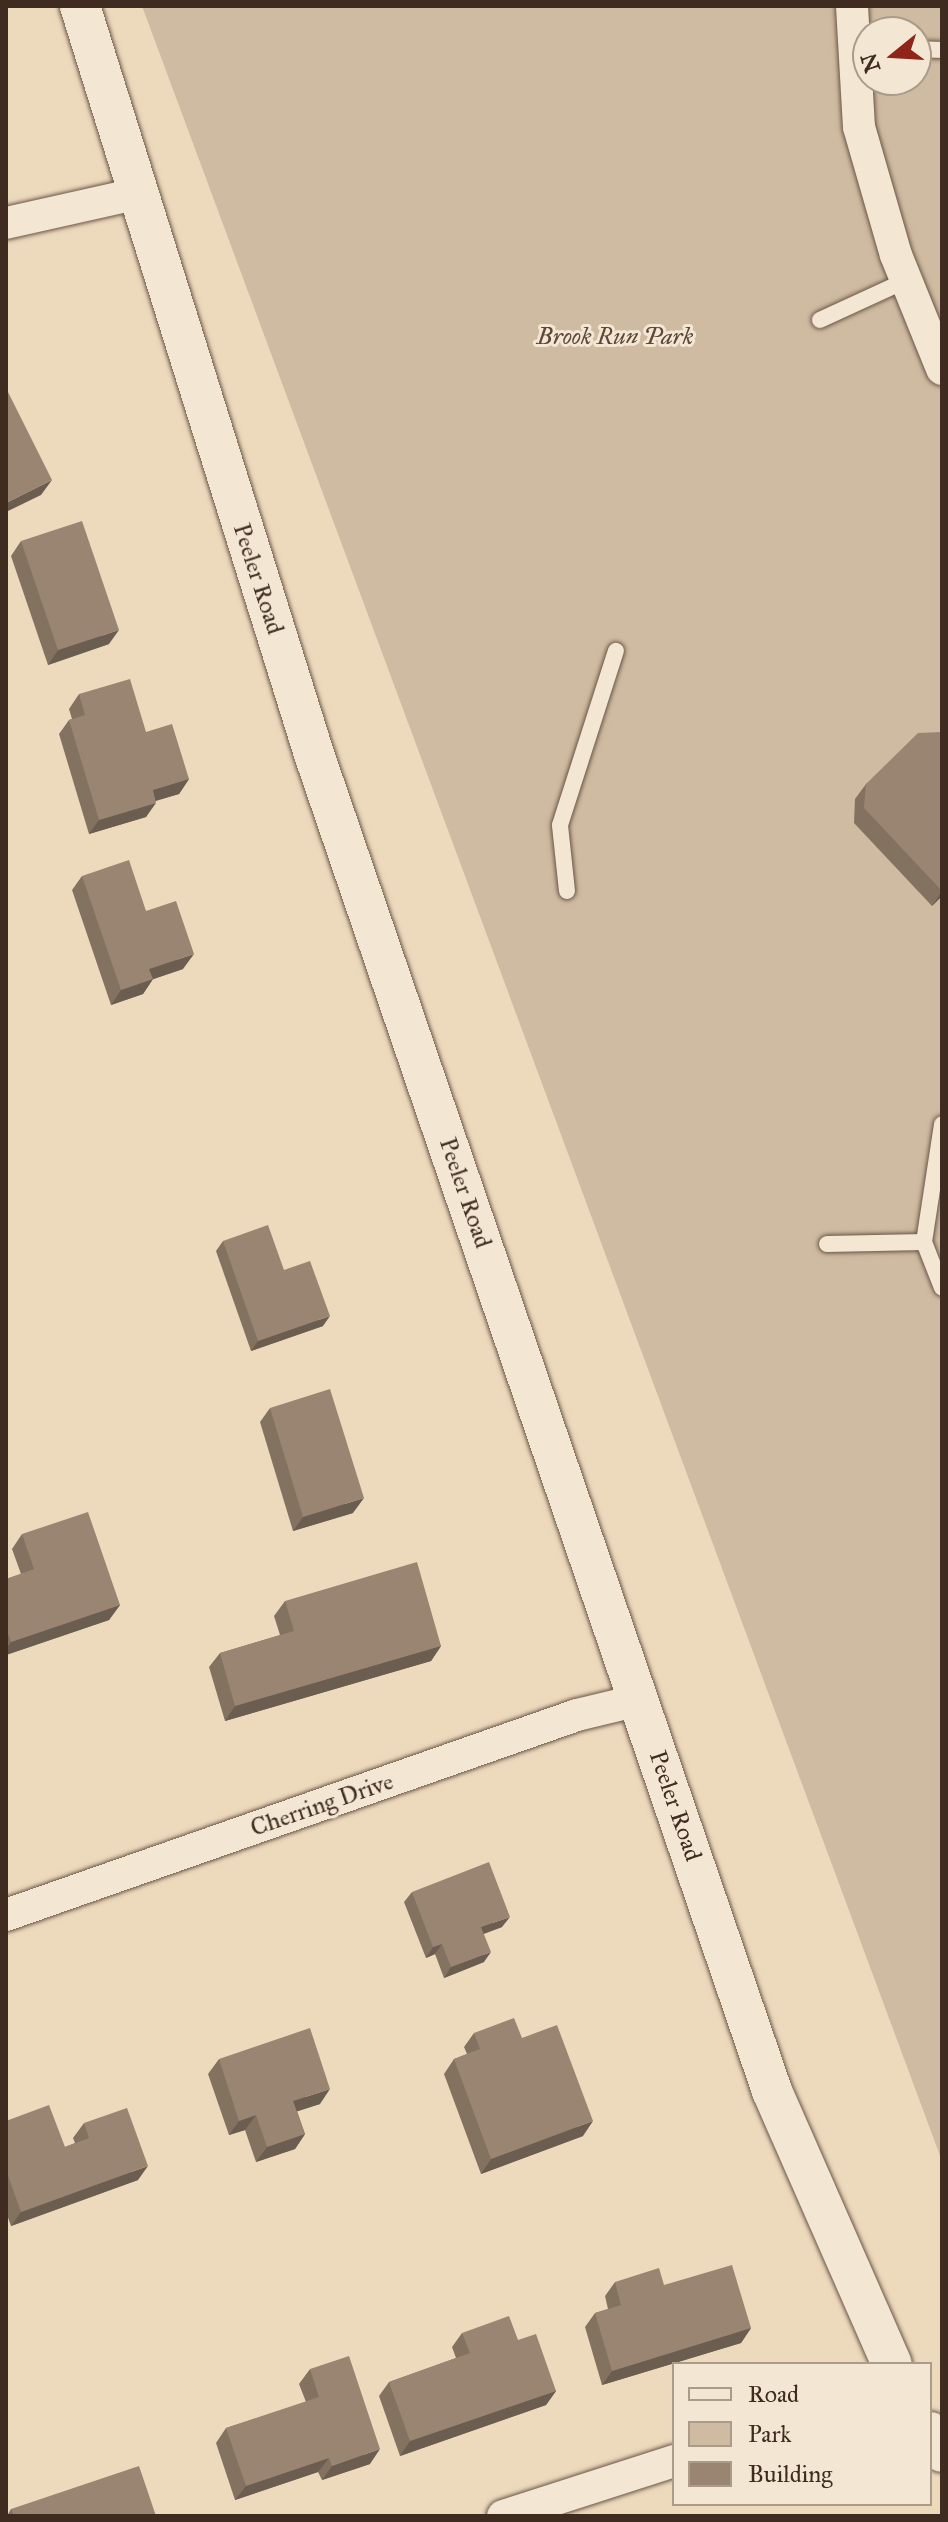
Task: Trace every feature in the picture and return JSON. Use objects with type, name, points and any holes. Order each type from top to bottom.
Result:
[{"type":"street","name":"Peeler Road","points":[[80,6],[136,194],[314,754],[772,2091],[891,2362]]},
{"type":"street","points":[[860,96],[859,127],[907,280],[942,369]]},
{"type":"street","points":[[6,223],[136,194]]},
{"type":"street","name":"Cherring Drive","points":[[6,1915],[577,1715],[639,1700]]},
{"type":"street","points":[[503,2516],[672,2462]]},
{"type":"lane","points":[[820,320],[907,280]]},
{"type":"lane","points":[[567,891],[560,825],[616,651]]},
{"type":"lane","points":[[942,1124],[924,1242],[942,1288]]},
{"type":"lane","points":[[827,1244],[942,1244]]},
{"type":"green space","name":"Brook Run Park","points":[[142,6],[942,6],[942,2161]]},
{"type":"building","points":[[6,388],[52,480],[6,503]]},
{"type":"building","points":[[82,521],[119,630],[58,650],[21,541]]},
{"type":"building","points":[[130,679],[146,732],[172,724],[189,779],[153,790],[156,803],[99,820],[69,720],[85,715],[79,694]]},
{"type":"building","points":[[942,732],[942,891],[864,808],[866,784],[918,733]]},
{"type":"building","points":[[129,860],[146,911],[176,901],[194,954],[149,969],[153,979],[121,990],[82,876]]},
{"type":"building","points":[[268,1225],[284,1270],[310,1261],[330,1316],[258,1341],[223,1241]]},
{"type":"building","points":[[330,1389],[364,1498],[303,1517],[270,1408]]},
{"type":"building","points":[[88,1512],[120,1605],[11,1642],[6,1627],[6,1579],[34,1569],[22,1534]]},
{"type":"building","points":[[417,1562],[441,1646],[235,1706],[220,1653],[294,1631],[285,1601]]},
{"type":"building","points":[[489,1862],[510,1917],[481,1927],[491,1952],[451,1967],[442,1944],[433,1947],[412,1892]]},
{"type":"building","points":[[514,2018],[522,2038],[557,2025],[593,2121],[491,2159],[454,2059],[480,2049],[474,2033]]},
{"type":"building","points":[[310,2028],[330,2089],[293,2101],[305,2134],[267,2147],[256,2115],[239,2121],[219,2059]]},
{"type":"building","points":[[49,2105],[65,2147],[89,2138],[84,2123],[127,2108],[148,2166],[21,2212],[6,2170],[6,2121]]},
{"type":"building","points":[[732,2265],[751,2328],[612,2371],[595,2313],[621,2305],[615,2282],[659,2268],[664,2285]]},
{"type":"building","points":[[509,2316],[518,2340],[536,2334],[556,2391],[410,2441],[389,2382],[470,2353],[462,2333]]},
{"type":"building","points":[[349,2356],[380,2449],[332,2466],[329,2458],[246,2486],[226,2428],[319,2397],[310,2369]]},
{"type":"building","points":[[139,2466],[156,2516],[14,2516],[11,2509]]}]
